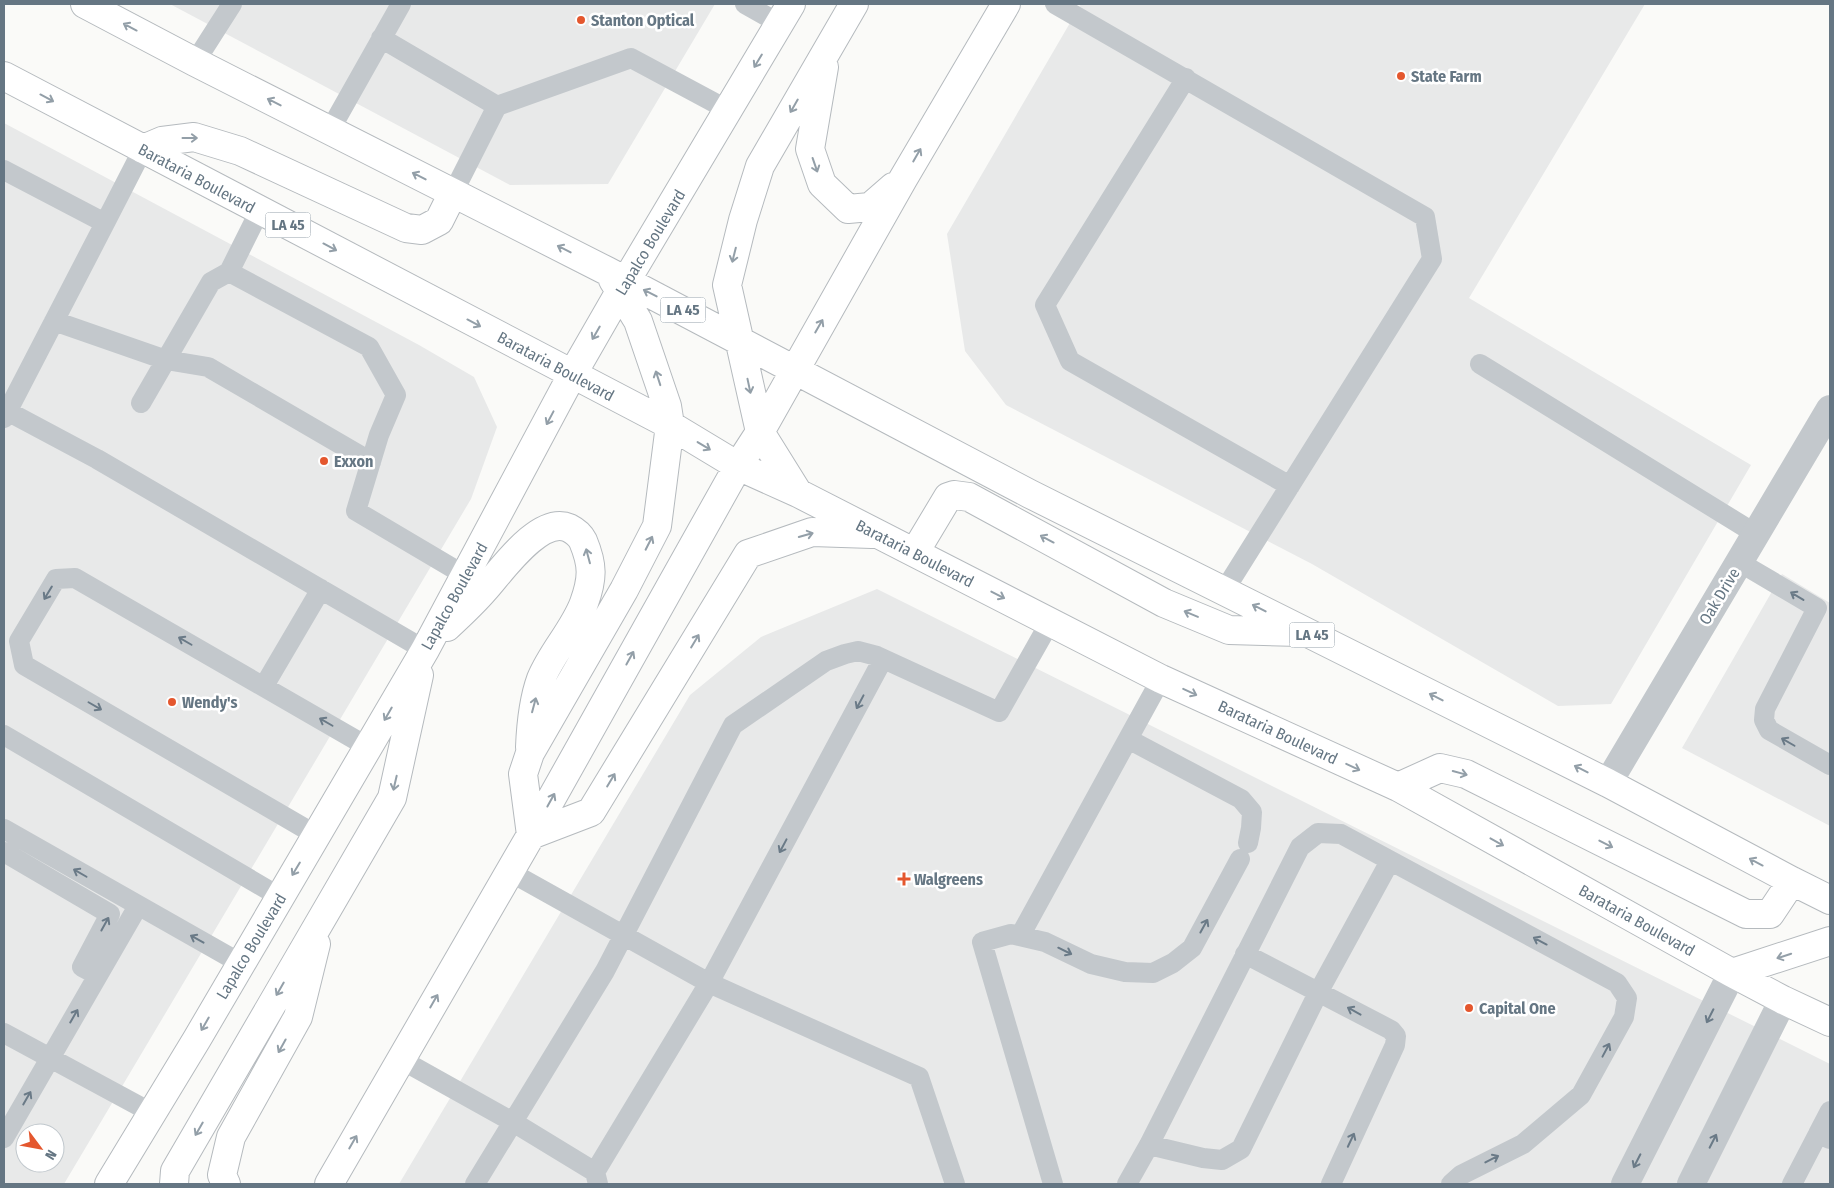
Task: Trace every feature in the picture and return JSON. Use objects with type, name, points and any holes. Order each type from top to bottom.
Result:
[{"type":"main road","name":"LA 45","points":[[85,4],[453,193],[618,281],[740,340],[1004,480],[1608,783],[1830,900]]},
{"type":"main road","points":[[798,493],[760,432],[727,285],[743,220],[760,166],[854,4]]},
{"type":"main road","points":[[328,1183],[532,835],[738,466],[760,432],[903,178],[1006,4]]},
{"type":"main road","name":"Lapalco Boulevard","points":[[109,1184],[425,650],[572,375],[618,281],[728,110],[786,14]]},
{"type":"main road","points":[[827,48],[810,149],[822,184],[848,209],[870,207],[903,178]]},
{"type":"main road","name":"Barataria Boulevard","points":[[4,76],[670,426],[738,466],[798,493],[1161,679],[1398,787],[1732,973],[1830,1022]]},
{"type":"main road","points":[[143,149],[162,141],[194,137],[240,151],[406,228],[422,230],[439,221],[453,193]]},
{"type":"main road","points":[[532,835],[523,774],[530,753],[624,590],[658,526],[670,426],[667,406],[638,322],[618,281]]},
{"type":"main road","points":[[915,552],[948,497],[954,494],[969,497],[1164,603],[1230,630],[1307,632]]},
{"type":"main road","points":[[174,1184],[175,1171],[392,798],[425,650],[484,590],[525,543],[552,527],[560,525],[571,529],[580,536],[588,554],[592,575],[584,604],[541,678],[532,712],[530,753]]},
{"type":"main road","points":[[532,835],[591,812],[748,554],[812,532],[879,534]]},
{"type":"main road","points":[[1398,787],[1440,768],[1466,774],[1746,914],[1770,914],[1792,881]]},
{"type":"main road","points":[[226,1184],[222,1175],[231,1137],[298,1017],[322,916]]},
{"type":"main road","points":[[1732,973],[1830,941]]},
{"type":"street","name":"Oak Drive","points":[[1608,783],[1830,409]]},
{"type":"street","points":[[1625,1184],[1732,973]]},
{"type":"street","points":[[1690,1184],[1784,1000]]},
{"type":"lane","points":[[195,62],[232,4]]},
{"type":"lane","points":[[330,130],[401,4]]},
{"type":"lane","points":[[745,4],[786,14]]},
{"type":"lane","points":[[1055,4],[1425,217],[1432,259],[1224,591]]},
{"type":"lane","points":[[381,38],[498,106]]},
{"type":"lane","points":[[453,193],[498,106],[631,58],[728,110]]},
{"type":"lane","points":[[1186,78],[1045,305],[1070,361],[1290,486]]},
{"type":"lane","points":[[143,149],[6,414],[97,459],[425,650]]},
{"type":"lane","points":[[4,170],[105,223]]},
{"type":"lane","points":[[141,403],[211,282],[229,272],[260,210]]},
{"type":"lane","points":[[229,272],[369,346],[396,395],[379,435],[356,511],[466,576]]},
{"type":"lane","points":[[54,321],[166,360],[208,367],[371,462]]},
{"type":"lane","points":[[1480,364],[1756,534]]},
{"type":"lane","points":[[1739,562],[1824,612],[1765,709],[1764,720],[1769,730],[1830,765]]},
{"type":"lane","points":[[316,835],[24,665],[19,641],[56,579],[75,578],[368,746]]},
{"type":"lane","points":[[264,686],[321,590]]},
{"type":"lane","points":[[475,1184],[605,971],[733,725],[826,661],[858,651],[883,659],[999,712],[1050,622]]},
{"type":"lane","points":[[400,1059],[513,1122],[597,1178],[709,982],[883,659]]},
{"type":"lane","points":[[1020,936],[1161,679]]},
{"type":"lane","points":[[4,735],[280,897]]},
{"type":"lane","points":[[1053,1184],[982,942],[1011,934],[1045,942],[1091,964],[1125,972],[1153,973],[1173,964],[1192,948],[1244,851],[1251,828],[1252,812],[1242,799],[1128,739]]},
{"type":"lane","points":[[4,829],[240,963]]},
{"type":"lane","points":[[1127,1184],[1149,1145],[1300,848],[1318,833],[1341,834],[1617,982],[1627,998],[1624,1017],[1582,1095],[1523,1144],[1461,1175],[1450,1184]]},
{"type":"lane","points":[[4,852],[110,914],[89,971],[49,1058],[4,1138]]},
{"type":"lane","points":[[1149,1145],[1203,1158],[1222,1160],[1241,1149],[1319,991],[1390,861]]},
{"type":"lane","points":[[510,872],[709,982],[919,1077],[956,1184]]},
{"type":"lane","points":[[89,971],[138,906]]},
{"type":"lane","points":[[1245,954],[1391,1030],[1396,1036],[1395,1045],[1331,1184]]},
{"type":"lane","points":[[4,1033],[152,1113]]},
{"type":"lane","points":[[1792,1184],[1824,1137],[1830,1110]]},
{"type":"shaded area","points":[[170,4],[715,4],[608,184],[510,185]]},
{"type":"shaded area","points":[[1081,4],[1645,4],[1469,298],[1751,465],[1611,704],[1558,706],[1312,564],[1006,405],[965,351],[947,234]]},
{"type":"shaded area","points":[[4,123],[419,345],[474,377],[497,427],[471,499],[64,1184],[4,1184]]},
{"type":"shaded area","points":[[1782,574],[1830,603],[1830,826],[1682,748]]},
{"type":"shaded area","points":[[877,589],[1830,1064],[1830,1184],[399,1184],[690,695],[761,637]]},
{"type":"place","name":"Stanton Optical","points":[[581,20]]},
{"type":"place","name":"State Farm","points":[[1401,76]]},
{"type":"place","name":"Exxon","points":[[324,461]]},
{"type":"place","name":"Wendy's","points":[[172,702]]},
{"type":"place","name":"Walgreens","points":[[904,879]]},
{"type":"place","name":"Capital One","points":[[1469,1008]]}]
